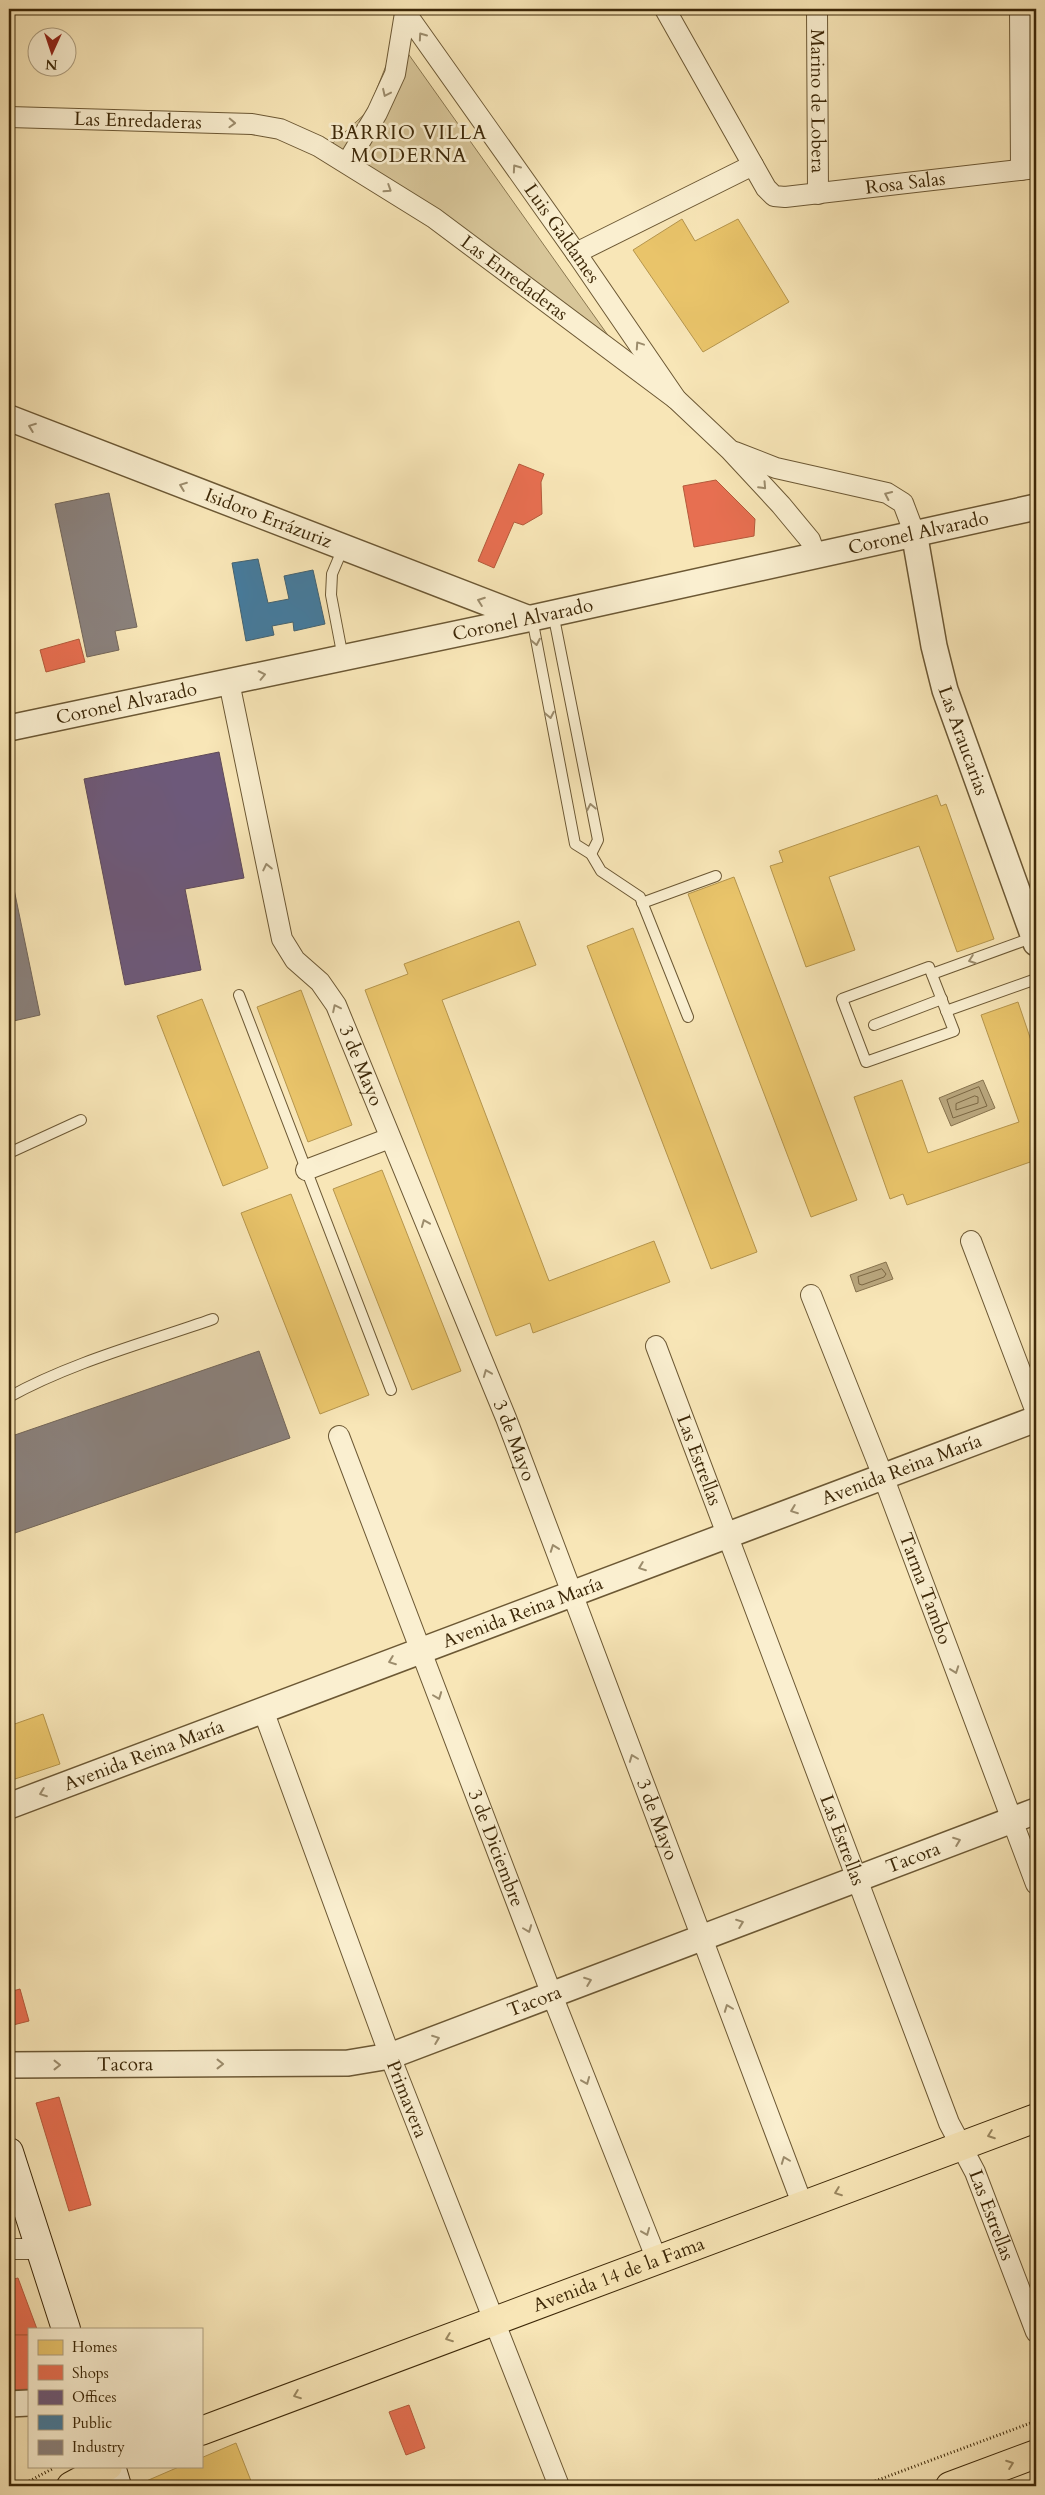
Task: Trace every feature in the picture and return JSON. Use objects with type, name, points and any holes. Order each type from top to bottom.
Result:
[{"type":"main road","name":"Avenida 14 de la Fama","points":[[202,2431],[1036,2118]]},
{"type":"main road","points":[[9,2152],[66,2328]]},
{"type":"main road","points":[[950,2486],[1036,2454]]},
{"type":"main road","points":[[71,2486],[106,2468]]},
{"type":"main road","points":[[111,2468],[117,2486]]},
{"type":"street","points":[[576,253],[752,165],[665,9]]},
{"type":"street","name":"Marino de Lobera","points":[[817,9],[818,194]]},
{"type":"street","points":[[1020,9],[1028,169]]},
{"type":"street","points":[[347,163],[376,113],[395,74],[404,11]]},
{"type":"street","name":"Luis Galdames","points":[[404,11],[576,253],[676,399],[730,450],[801,528],[810,540],[815,554]]},
{"type":"street","name":"Las Enredaderas","points":[[9,116],[252,124],[280,130],[300,137],[347,163],[434,218],[676,399]]},
{"type":"street","name":"Rosa Salas","points":[[752,165],[766,188],[774,196],[785,197],[1028,169]]},
{"type":"street","name":"Isidoro Errázuriz","points":[[9,418],[440,586],[537,616]]},
{"type":"street","name":"Luis Galdames","points":[[730,450],[776,468],[887,492],[903,504],[914,532]]},
{"type":"street","name":"Coronel Alvarado","points":[[9,728],[343,658],[1036,506]]},
{"type":"street","name":"Las Araucarias","points":[[914,532],[934,646],[944,690],[1030,910],[1035,940]]},
{"type":"street","points":[[440,586],[448,593],[455,607],[453,623],[444,636]]},
{"type":"street","name":"3 de Mayo","points":[[229,682],[282,939],[295,960],[320,982],[336,1005],[506,1418],[803,2206]]},
{"type":"street","points":[[306,1170],[390,1138]]},
{"type":"street","points":[[972,1242],[1036,1412]]},
{"type":"street","name":"Tarma Tambo","points":[[811,1295],[883,1476],[1036,1884]]},
{"type":"street","name":"Las Estrellas","points":[[656,1346],[950,2123],[975,2172],[1036,2332]]},
{"type":"street","name":"Avenida Reina María","points":[[9,1806],[1036,1419]]},
{"type":"street","name":"3 de Diciembre","points":[[339,1436],[552,1995],[657,2260]]},
{"type":"street","name":"Primavera","points":[[263,1710],[390,2056],[559,2486]]},
{"type":"street","name":"Tacora","points":[[9,2065],[348,2064],[390,2056],[1036,1811]]},
{"type":"street","points":[[9,2249],[41,2249]]},
{"type":"street","points":[[9,2404],[28,2404]]},
{"type":"lane","points":[[343,548],[332,574],[331,595],[343,658]]},
{"type":"lane","points":[[537,616],[575,844],[591,854],[601,871],[640,897],[688,1017]]},
{"type":"lane","points":[[537,616],[598,840],[591,854]]},
{"type":"lane","points":[[642,903],[716,876]]},
{"type":"lane","points":[[932,974],[1035,940]]},
{"type":"lane","points":[[929,968],[942,999],[954,1031],[866,1062],[842,999],[929,968]]},
{"type":"lane","points":[[946,1011],[1036,979]]},
{"type":"lane","points":[[239,995],[390,1390]]},
{"type":"lane","points":[[874,1025],[942,999]]},
{"type":"lane","points":[[9,1153],[81,1120]]},
{"type":"lane","points":[[9,1397],[30,1385],[72,1369],[213,1320]]},
{"type":"path","points":[[862,2486],[1036,2421]]},
{"type":"path","points":[[20,2486],[53,2468]]},
{"type":"shaded area","points":[[397,38],[612,341],[324,151],[368,111]]},
{"type":"water","points":[[983,1080],[995,1108],[951,1126],[939,1098]]},
{"type":"water","points":[[886,1262],[893,1279],[856,1292],[850,1275]]},
{"type":"building: Homes","points":[[682,219],[695,241],[738,219],[789,302],[703,352],[633,250]]},
{"type":"building: Homes","points":[[937,795],[941,806],[946,804],[994,939],[957,952],[919,846],[829,877],[855,950],[806,967],[770,866],[783,862],[779,851]]},
{"type":"building: Homes","points":[[734,877],[857,1200],[811,1217],[688,894]]},
{"type":"building: Homes","points":[[519,921],[536,965],[442,1000],[549,1281],[654,1241],[670,1282],[533,1333],[530,1323],[496,1336],[365,990],[408,974],[404,964]]},
{"type":"building: Homes","points":[[633,928],[757,1252],[711,1269],[587,946]]},
{"type":"building: Homes","points":[[301,990],[352,1125],[308,1142],[257,1007]]},
{"type":"building: Homes","points":[[202,999],[268,1168],[223,1186],[157,1016]]},
{"type":"building: Homes","points":[[1018,1002],[1036,1055],[1036,1160],[907,1205],[903,1194],[890,1199],[854,1097],[902,1080],[928,1153],[1019,1122],[981,1015]]},
{"type":"building: Homes","points":[[382,1170],[461,1371],[412,1390],[333,1189]]},
{"type":"building: Homes","points":[[291,1194],[369,1395],[320,1414],[241,1213]]},
{"type":"building: Homes","points":[[43,1714],[60,1764],[9,1781],[9,1726]]},
{"type":"building: Homes","points":[[236,2443],[253,2486],[145,2486],[144,2482],[176,2468],[202,2468],[202,2458]]},
{"type":"building: Shops","points":[[519,464],[544,474],[541,482],[542,514],[523,525],[514,522],[494,568],[478,561]]},
{"type":"building: Shops","points":[[716,480],[755,519],[754,536],[694,547],[683,486]]},
{"type":"building: Shops","points":[[79,639],[85,662],[46,672],[40,650]]},
{"type":"building: Shops","points":[[20,1989],[29,2021],[9,2026],[9,1992]]},
{"type":"building: Shops","points":[[59,2097],[91,2205],[69,2211],[36,2103]]},
{"type":"building: Shops","points":[[18,2278],[37,2328],[28,2328],[28,2335],[9,2335],[9,2280]]},
{"type":"building: Shops","points":[[9,2335],[28,2335],[28,2389],[9,2390]]},
{"type":"building: Shops","points":[[409,2405],[425,2448],[406,2455],[389,2412]]},
{"type":"building: Offices","points":[[219,752],[244,878],[185,889],[201,970],[125,985],[84,779]]},
{"type":"building: Public","points":[[258,559],[268,603],[289,599],[284,576],[313,570],[325,624],[294,631],[293,622],[272,626],[274,635],[246,641],[232,563]]},
{"type":"building: Industry","points":[[109,493],[137,627],[115,631],[119,650],[87,657],[55,504]]},
{"type":"building: Industry","points":[[9,865],[40,1015],[9,1022]]},
{"type":"building: Industry","points":[[259,1351],[290,1438],[12,1534],[9,1523],[9,1437]]},
{"type":"district","name":"BARRIO VILLA MODERNA","points":[[409,144]]}]
